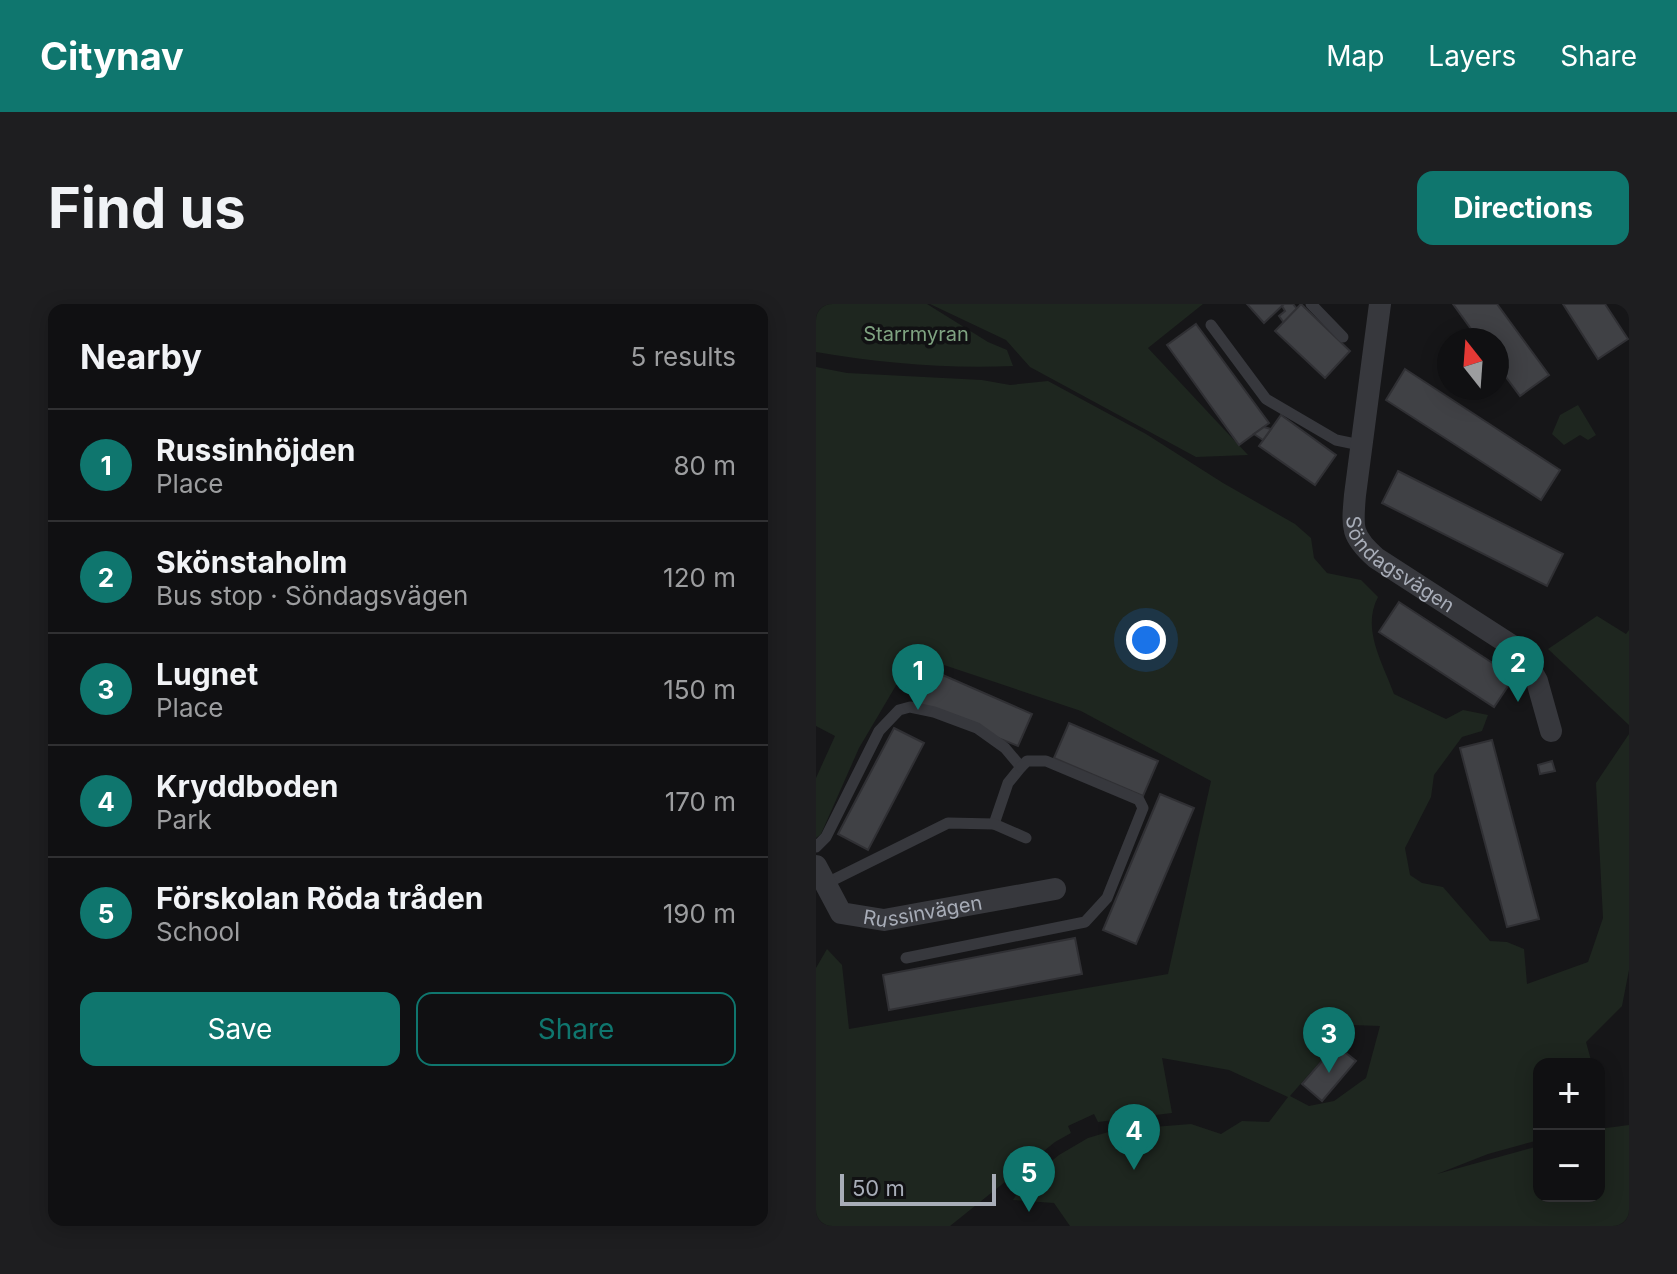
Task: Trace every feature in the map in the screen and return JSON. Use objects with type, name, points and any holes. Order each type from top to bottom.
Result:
[{"type":"street","name":"Söndagsvägen","points":[[1380,304],[1353,520],[1358,542],[1376,558],[1520,651],[1537,681],[1551,731]]},
{"type":"street","name":"Russinvägen","points":[[821,874],[841,913],[884,920],[1055,889]]},
{"type":"lane","points":[[1311,304],[1343,337]]},
{"type":"lane","points":[[1211,325],[1266,399],[1336,440],[1360,445]]},
{"type":"lane","points":[[816,847],[826,837],[879,731],[899,710],[910,707],[934,712],[977,728],[1005,748],[1021,767]]},
{"type":"lane","points":[[906,958],[1085,922],[1107,898],[1143,808],[1139,800],[1046,761],[1027,761],[1008,783],[994,824]]},
{"type":"lane","points":[[821,874],[948,823],[994,824],[1026,838]]},
{"type":"green space","name":"Starrmyran","points":[[816,304],[927,304],[988,342],[1007,350],[1013,366],[914,364],[816,352]]},
{"type":"green space","points":[[930,304],[1203,304],[1148,348],[1248,455],[1196,457],[1030,367],[1006,340]]},
{"type":"green space","points":[[816,367],[847,373],[982,380],[1010,385],[1048,381],[1146,434],[1295,524],[1311,538],[1314,558],[1327,573],[1361,580],[1378,597],[1373,609],[1373,634],[1394,694],[1446,719],[1463,710],[1488,715],[1482,731],[1462,737],[1434,775],[1431,797],[1405,848],[1410,875],[1422,883],[1443,887],[1490,941],[1507,942],[1524,949],[1527,984],[1588,962],[1603,918],[1596,783],[1629,734],[1629,970],[1622,1006],[1586,1042],[1590,1058],[1533,1058],[1533,1142],[1488,1154],[1437,1174],[1533,1148],[1533,1202],[1605,1202],[1605,1128],[1629,1125],[1629,1226],[1070,1226],[1054,1203],[1013,1200],[1024,1183],[1059,1155],[1088,1138],[1115,1130],[1191,1124],[1221,1134],[1242,1121],[1269,1122],[1288,1097],[1229,1070],[1162,1058],[1172,1113],[1098,1122],[1094,1114],[1068,1126],[1071,1133],[1055,1142],[950,1226],[816,1226],[816,968],[827,949],[842,965],[849,1029],[1168,974],[1211,781],[1081,711],[914,655],[859,748],[821,834],[816,838],[816,778],[835,736],[816,726]],"holes":[[[1352,1025],[1380,1026],[1366,1078],[1334,1101],[1309,1106],[1290,1096]]]},
{"type":"green space","points":[[1578,405],[1596,435],[1588,440],[1580,435],[1564,445],[1552,434],[1560,415]]},
{"type":"green space","points":[[1597,616],[1626,634],[1629,630],[1629,725],[1548,649]]},
{"type":"building","points":[[1247,304],[1284,304],[1264,323]]},
{"type":"building","points":[[1284,304],[1293,304],[1297,309],[1284,323],[1279,316],[1285,311]]},
{"type":"building","points":[[1301,304],[1350,351],[1325,378],[1275,331]]},
{"type":"building","points":[[1453,304],[1497,304],[1549,375],[1520,396],[1509,381],[1509,328],[1470,328]]},
{"type":"building","points":[[1563,304],[1605,304],[1628,339],[1598,359]]},
{"type":"building","points":[[1196,324],[1269,423],[1239,445],[1167,345]]},
{"type":"building","points":[[1405,369],[1437,390],[1437,400],[1453,400],[1560,470],[1541,500],[1386,400]]},
{"type":"building","points":[[1281,415],[1336,455],[1315,485],[1259,446]]},
{"type":"building","points":[[1264,427],[1271,429],[1263,440],[1254,434]]},
{"type":"building","points":[[1398,471],[1563,554],[1547,586],[1382,503]]},
{"type":"building","points":[[1399,602],[1514,677],[1494,707],[1379,632]]},
{"type":"building","points":[[929,669],[1032,714],[1018,746],[915,702]]},
{"type":"building","points":[[1069,723],[1158,761],[1143,796],[1054,758]]},
{"type":"building","points":[[894,728],[924,743],[868,850],[838,834]]},
{"type":"building","points":[[1492,740],[1539,919],[1507,927],[1460,748]]},
{"type":"building","points":[[1552,761],[1555,771],[1540,774],[1538,765]]},
{"type":"building","points":[[1160,794],[1194,808],[1136,944],[1103,930]]},
{"type":"building","points":[[1075,938],[1082,974],[889,1010],[883,975]]},
{"type":"building","points":[[1336,1045],[1356,1061],[1322,1101],[1302,1084]]},
{"type":"place","name":"Skönstaholm","points":[[1518,702]]},
{"type":"place","name":"Russinhöjden","points":[[918,710]]},
{"type":"place","name":"Lugnet","points":[[1329,1073]]},
{"type":"place","name":"Kryddboden","points":[[1134,1170]]},
{"type":"place","name":"Förskolan Röda tråden","points":[[1029,1212]]}]
